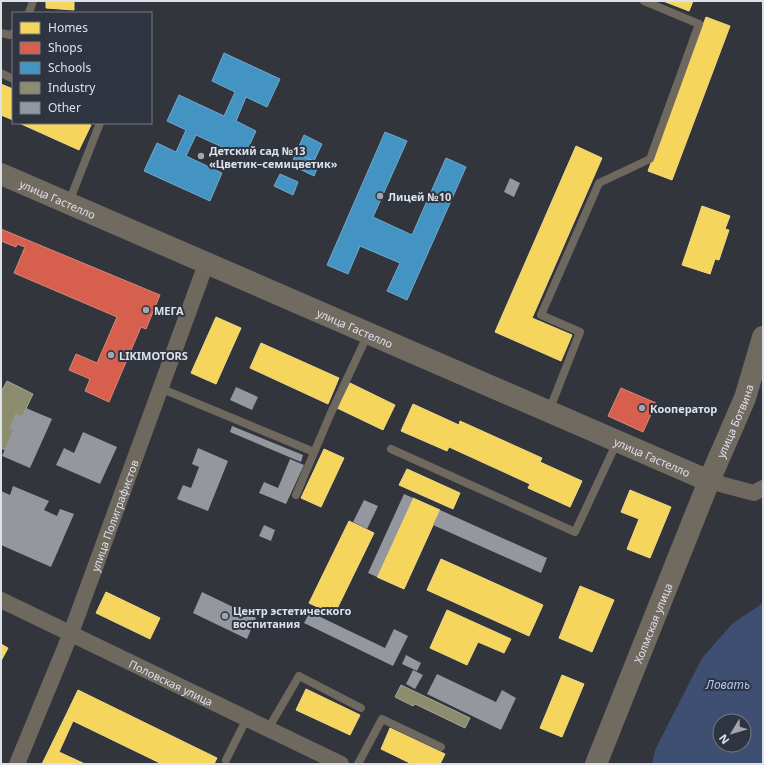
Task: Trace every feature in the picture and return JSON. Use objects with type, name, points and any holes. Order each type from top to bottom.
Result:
[{"type":"main road","name":"улица Гастелло","points":[[1,174],[709,481]]},
{"type":"main road","name":"улица Ботвина","points":[[709,481],[745,398],[763,337]]},
{"type":"main road","name":"Холмская улица","points":[[596,764],[709,481]]},
{"type":"street","name":"улица Полиграфистов","points":[[17,764],[71,633],[206,264]]},
{"type":"street","points":[[709,481],[754,493],[763,488]]},
{"type":"street","name":"Половская улица","points":[[1,600],[341,764]]},
{"type":"lane","points":[[29,12],[33,1]]},
{"type":"lane","points":[[548,412],[580,332],[541,315],[599,183],[650,159],[699,24],[653,3],[644,1]]},
{"type":"lane","points":[[1,34],[10,35],[12,34]]},
{"type":"lane","points":[[1,73],[12,78]]},
{"type":"lane","points":[[68,204],[100,124]]},
{"type":"lane","points":[[296,495],[368,334]]},
{"type":"lane","points":[[160,388],[314,452]]},
{"type":"lane","points":[[391,449],[575,532],[618,442]]},
{"type":"lane","points":[[268,729],[299,676],[361,708]]},
{"type":"lane","points":[[228,763],[247,718]]},
{"type":"lane","points":[[358,764],[382,720],[441,747]]},
{"type":"water","name":"Ловать","points":[[763,603],[763,764],[652,764],[655,750],[702,658],[733,623]]},
{"type":"building: Homes","points":[[46,1],[74,1],[74,10],[46,8]]},
{"type":"building: Homes","points":[[663,1],[693,1],[689,11]]},
{"type":"building: Homes","points":[[706,17],[730,26],[672,180],[648,171]]},
{"type":"building: Homes","points":[[1,84],[12,89],[12,120],[1,115]]},
{"type":"building: Homes","points":[[21,124],[89,124],[91,125],[79,150]]},
{"type":"building: Homes","points":[[576,146],[602,158],[532,318],[572,335],[561,361],[495,332]]},
{"type":"building: Homes","points":[[702,206],[730,216],[725,229],[729,230],[719,260],[715,259],[710,274],[682,265]]},
{"type":"building: Homes","points":[[216,317],[241,328],[216,384],[191,373]]},
{"type":"building: Homes","points":[[261,343],[339,378],[328,404],[250,368]]},
{"type":"building: Homes","points":[[350,383],[395,405],[383,430],[337,408]]},
{"type":"building: Homes","points":[[413,404],[459,425],[460,421],[542,458],[540,462],[582,481],[570,507],[528,488],[530,484],[449,447],[447,451],[401,431]]},
{"type":"building: Homes","points":[[324,449],[344,458],[321,507],[301,498]]},
{"type":"building: Homes","points":[[407,469],[460,493],[453,509],[399,485]]},
{"type":"building: Homes","points":[[630,490],[671,507],[650,558],[627,549],[639,519],[621,512]]},
{"type":"building: Homes","points":[[413,498],[440,510],[404,589],[377,577]]},
{"type":"building: Homes","points":[[349,521],[374,533],[334,615],[309,603]]},
{"type":"building: Homes","points":[[441,559],[543,605],[529,636],[427,590]]},
{"type":"building: Homes","points":[[580,586],[614,600],[592,652],[559,638]]},
{"type":"building: Homes","points":[[106,592],[160,618],[150,639],[96,613]]},
{"type":"building: Homes","points":[[447,610],[511,639],[504,653],[478,642],[467,665],[430,648]]},
{"type":"building: Homes","points":[[1,644],[8,648],[1,661]]},
{"type":"building: Homes","points":[[562,675],[584,684],[562,737],[540,728]]},
{"type":"building: Homes","points":[[306,689],[360,715],[350,735],[296,710]]},
{"type":"building: Homes","points":[[78,690],[217,758],[214,764],[162,764],[65,717]]},
{"type":"building: Homes","points":[[65,717],[73,721],[59,752],[85,764],[42,764]]},
{"type":"building: Homes","points":[[390,728],[445,754],[440,764],[412,764],[381,749]]},
{"type":"building: Shops","points":[[1,229],[160,295],[146,329],[141,327],[109,402],[85,391],[90,379],[69,370],[76,354],[97,363],[117,317],[14,273],[25,247],[17,244],[16,247],[1,241]]},
{"type":"building: Shops","points":[[621,388],[656,403],[643,432],[608,416]]},
{"type":"building: Schools","points":[[224,53],[280,79],[267,107],[246,97],[236,121],[256,131],[244,157],[196,135],[186,156],[222,173],[210,201],[144,171],[157,143],[176,152],[186,130],[167,121],[179,95],[224,116],[235,92],[212,81]]},
{"type":"building: Schools","points":[[385,132],[407,141],[373,217],[412,235],[446,158],[466,167],[407,300],[387,291],[400,263],[360,246],[348,274],[327,265]]},
{"type":"building: Schools","points":[[304,135],[322,144],[314,161],[296,153]]},
{"type":"building: Schools","points":[[296,153],[319,164],[314,176],[291,165]]},
{"type":"building: Schools","points":[[280,174],[298,182],[293,195],[274,186]]},
{"type":"building: Industry","points":[[7,381],[33,394],[22,417],[16,414],[10,428],[14,429],[5,450],[1,448],[1,392]]},
{"type":"building: Industry","points":[[401,685],[470,718],[465,728],[415,704],[413,706],[395,697]]},
{"type":"building: Other","points":[[510,178],[520,183],[514,197],[504,192]]},
{"type":"building: Other","points":[[236,387],[258,397],[252,410],[230,400]]},
{"type":"building: Other","points":[[26,408],[52,419],[30,468],[2,456],[14,429],[10,428],[16,414],[22,417]]},
{"type":"building: Other","points":[[232,426],[303,455],[301,462],[230,432]]},
{"type":"building: Other","points":[[83,432],[117,447],[100,484],[56,465],[64,448],[74,453]]},
{"type":"building: Other","points":[[198,448],[228,461],[208,511],[177,499],[183,485],[191,488],[199,467],[192,464]]},
{"type":"building: Other","points":[[290,459],[304,465],[286,504],[259,493],[264,482],[278,488]]},
{"type":"building: Other","points":[[13,486],[49,501],[44,510],[57,516],[60,509],[74,514],[51,567],[1,545],[1,491],[10,495]]},
{"type":"building: Other","points":[[404,494],[413,498],[377,577],[368,573]]},
{"type":"building: Other","points":[[364,500],[378,506],[367,529],[353,522]]},
{"type":"building: Other","points":[[440,510],[547,558],[541,573],[433,525]]},
{"type":"building: Other","points":[[264,525],[275,530],[271,541],[259,536]]},
{"type":"building: Other","name":"Центр эстетического воспитания","points":[[202,592],[256,618],[247,639],[193,613]]},
{"type":"building: Other","points":[[310,612],[385,648],[394,629],[408,636],[393,666],[304,623]]},
{"type":"building: Other","points":[[406,655],[421,663],[417,671],[402,664]]},
{"type":"building: Other","points":[[413,670],[423,675],[415,689],[406,684]]},
{"type":"building: Other","points":[[437,674],[496,702],[502,690],[516,698],[501,730],[427,694]]},
{"type":"place","name":"Детский сад №13 «Цветик–семицветик»","points":[[201,156]]},
{"type":"place","name":"Лицей №10","points":[[380,196]]},
{"type":"place","name":"МЕГА","points":[[146,310]]},
{"type":"place","name":"LIKIMOTORS","points":[[111,355]]},
{"type":"place","name":"Кооператор","points":[[642,408]]},
{"type":"place","name":"Центр эстетического воспитания","points":[[225,616]]}]
